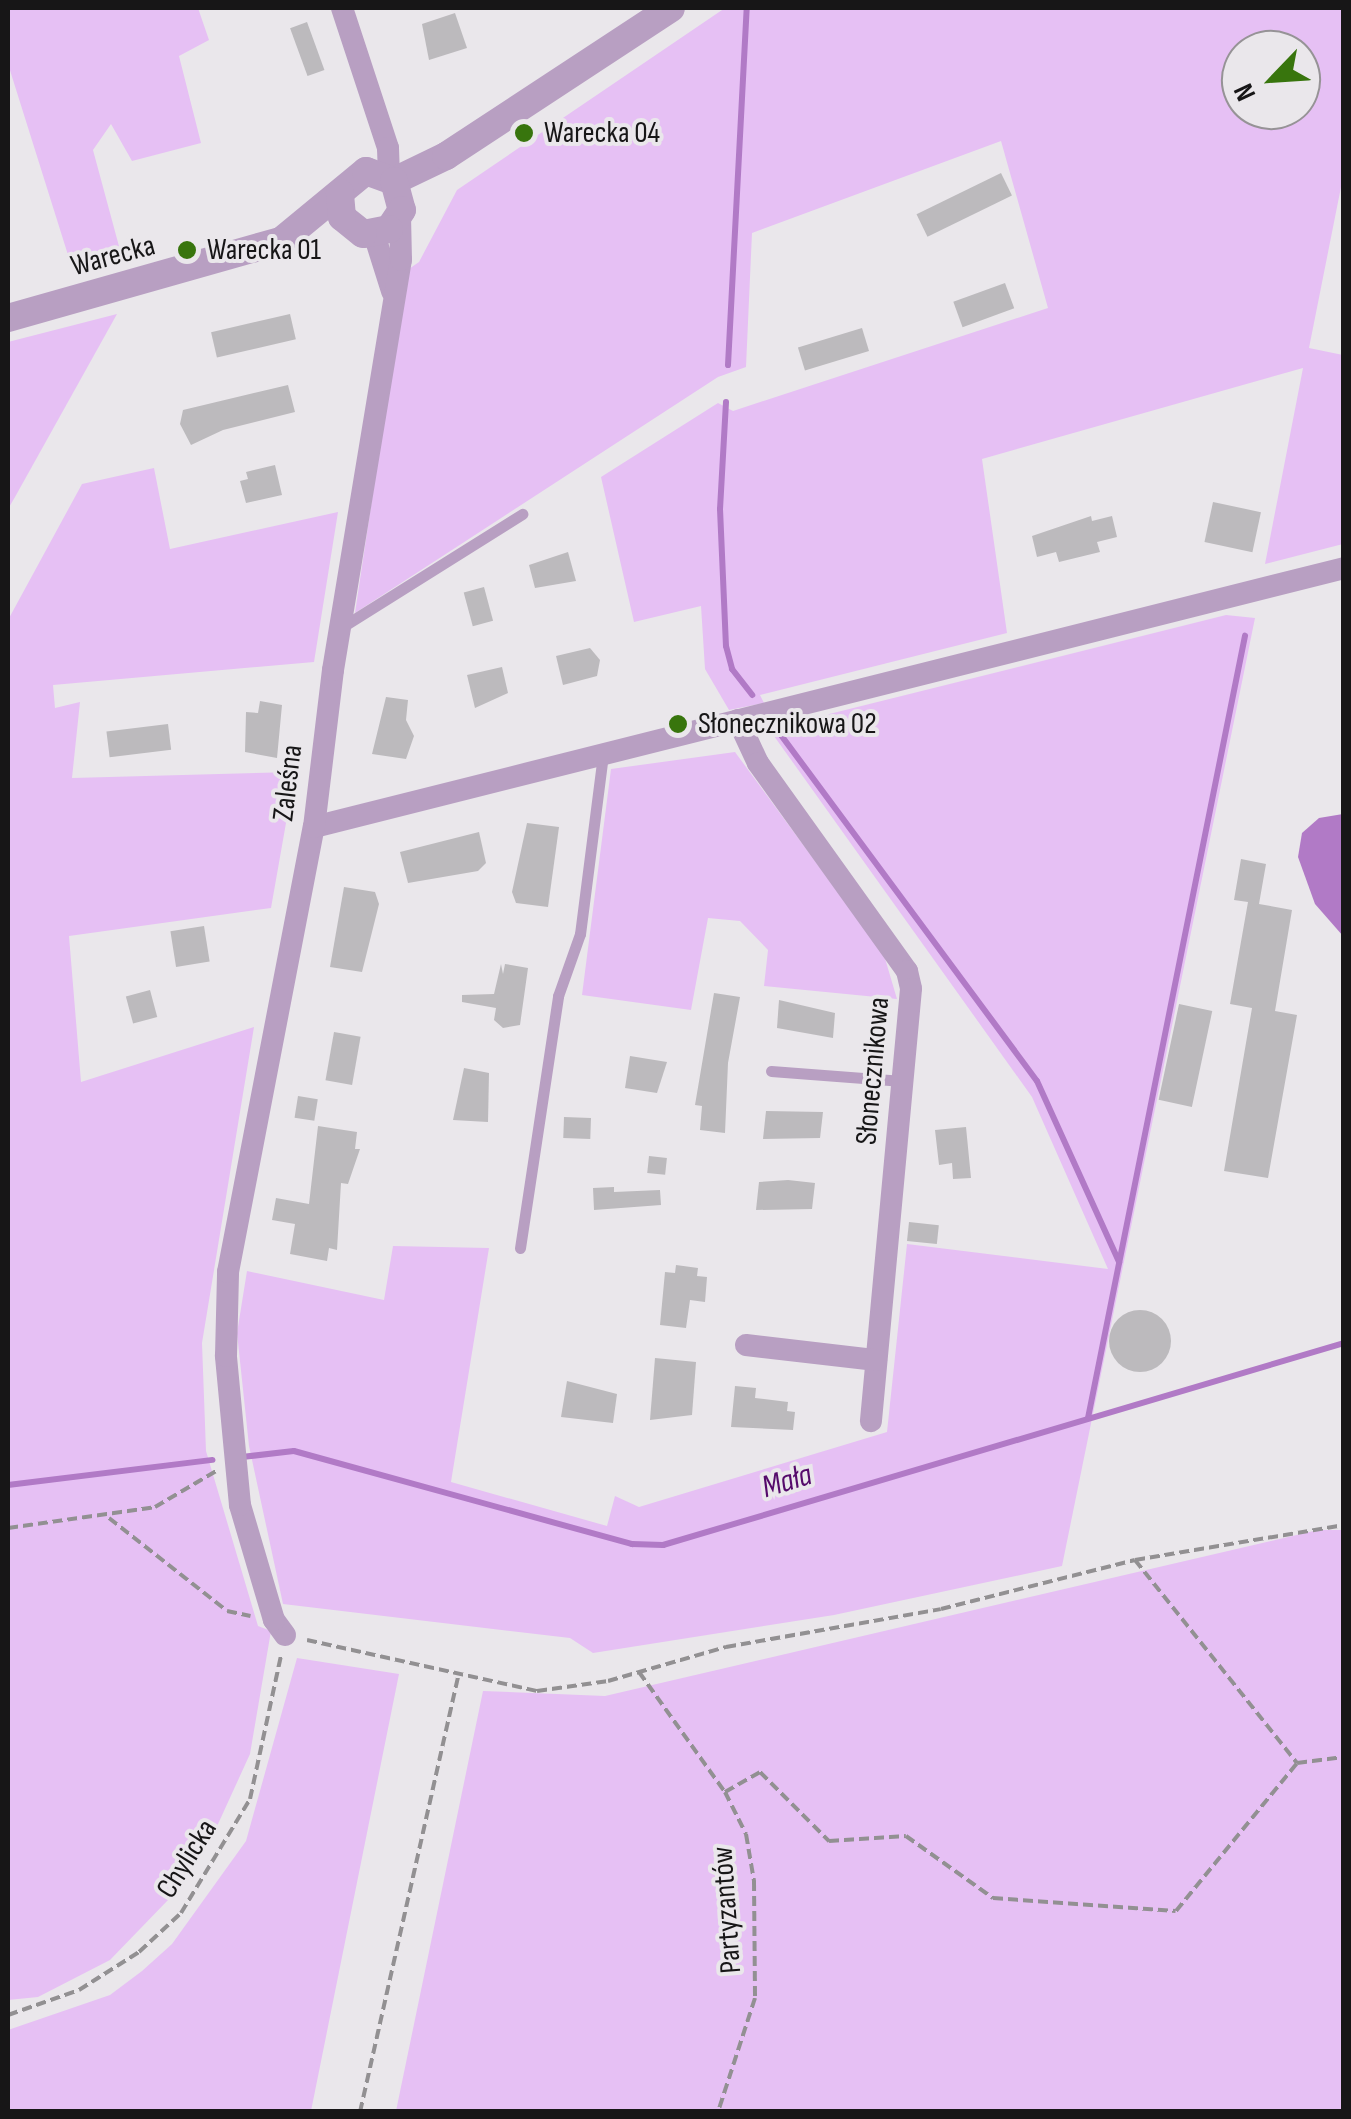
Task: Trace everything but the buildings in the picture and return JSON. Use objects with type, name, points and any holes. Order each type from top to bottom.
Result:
[{"type":"street","name":"Zaleśna","points":[[279,1628],[240,1505],[228,1272],[314,827],[394,299],[392,190],[380,126],[342,8]]},
{"type":"street","points":[[340,193],[342,217],[364,232],[392,190],[671,8]]},
{"type":"street","name":"Warecka","points":[[292,236],[358,174],[392,190]]},
{"type":"street","name":"Zaleśna","points":[[364,232],[394,299]]},
{"type":"street","name":"Warecka","points":[[8,318],[292,236],[364,232]]},
{"type":"street","points":[[314,827],[1344,568]]},
{"type":"street","name":"Słonecznikowa","points":[[738,720],[758,763],[907,971],[904,1080],[870,1421]]},
{"type":"street","points":[[746,1345],[876,1360]]},
{"type":"lane","points":[[342,627],[522,514]]},
{"type":"lane","points":[[520,1248],[558,996],[580,934],[603,753]]},
{"type":"lane","points":[[771,1071],[904,1080]]},
{"type":"path","points":[[8,1528],[108,1518],[187,1492],[236,1456]]},
{"type":"path","points":[[108,1518],[227,1611],[458,1677],[537,1691],[639,1672],[726,1647],[941,1609],[1135,1560],[1344,1524]]},
{"type":"path","points":[[1135,1560],[1298,1763]]},
{"type":"path","name":"Chylicka","points":[[8,2015],[79,1990],[139,1952],[181,1914],[250,1800],[279,1628]]},
{"type":"path","name":"Partyzantów","points":[[639,1672],[725,1792],[746,1834],[757,1940],[755,1998],[718,2112]]},
{"type":"path","points":[[360,2112],[458,1677]]},
{"type":"path","points":[[725,1792],[760,1772],[829,1840],[906,1836],[994,1898],[1176,1912],[1298,1763],[1344,1756]]},
{"type":"shaded area","points":[[8,8],[198,8],[209,40],[179,56],[201,143],[132,161],[111,124],[93,150],[123,261],[74,274],[8,64]]},
{"type":"shaded area","points":[[725,8],[1343,8],[1343,177],[1309,348],[1343,355],[1343,544],[1265,564],[1303,368],[982,459],[1007,633],[760,695],[764,703],[729,710],[705,669],[701,606],[634,622],[601,477],[718,403],[733,411],[1048,308],[1001,141],[752,233],[746,367],[718,377],[355,613],[406,271],[419,262],[457,190]]},
{"type":"shaded area","points":[[117,314],[15,497],[8,509],[8,342]]},
{"type":"shaded area","points":[[154,468],[170,549],[338,512],[314,662],[53,685],[55,708],[80,702],[72,778],[295,772],[271,908],[69,936],[81,1082],[254,1027],[202,1343],[206,1451],[258,1626],[271,1631],[250,1754],[213,1835],[169,1899],[110,1960],[38,1997],[8,2000],[8,620],[82,484]]},
{"type":"shaded area","points":[[1226,615],[1255,618],[1062,1566],[834,1615],[593,1653],[570,1638],[283,1604],[249,1446],[237,1333],[247,1271],[384,1300],[393,1246],[489,1248],[451,1482],[607,1526],[615,1496],[639,1507],[887,1432],[907,1244],[1108,1269],[1032,1097],[769,729]]},
{"type":"shaded area","points":[[735,752],[884,955],[897,999],[764,986],[768,950],[740,921],[708,918],[691,1010],[582,995],[611,769]]},
{"type":"shaded area","points":[[1344,814],[1343,936],[1315,904],[1298,857],[1302,833],[1319,818]]},
{"type":"shaded area","points":[[1318,1530],[1344,1530],[1343,2111],[396,2111],[483,1691],[605,1696]]},
{"type":"shaded area","points":[[297,1658],[399,1674],[311,2111],[8,2111],[8,2030],[110,1995],[142,1971],[172,1944],[246,1841]]},
{"type":"waterway","points":[[728,365],[747,8]]},
{"type":"waterway","points":[[726,402],[720,509],[726,646],[732,669],[752,695]]},
{"type":"waterway","points":[[1088,1418],[1245,636]]},
{"type":"waterway","points":[[775,727],[1037,1081],[1119,1262]]},
{"type":"waterway","name":"Mała","points":[[242,1457],[294,1451],[632,1544],[663,1545],[1344,1343]]},
{"type":"waterway","name":"Mała","points":[[8,1485],[212,1460]]},
{"type":"place","name":"Warecka 04","points":[[524,133]]},
{"type":"place","name":"Warecka 01","points":[[187,250]]},
{"type":"place","name":"Słonecznikowa 02","points":[[678,724]]}]
